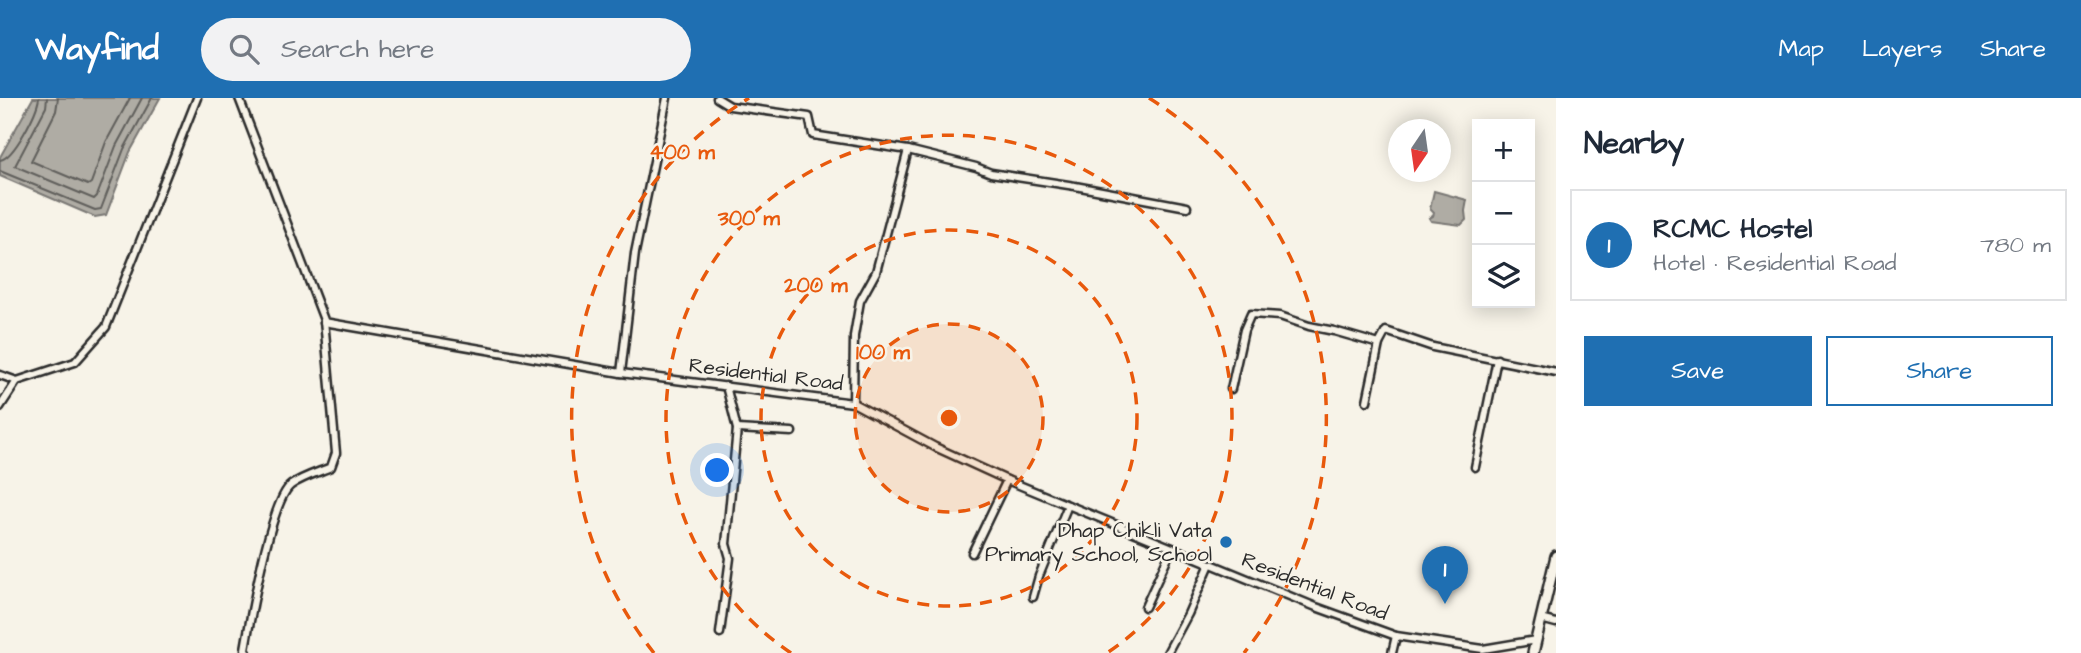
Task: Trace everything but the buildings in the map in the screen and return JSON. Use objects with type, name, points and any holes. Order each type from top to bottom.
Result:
[{"type":"main road","points":[[1533,653],[1556,556]]},
{"type":"street","points":[[0,375],[17,381],[75,362],[106,327],[197,98]]},
{"type":"street","points":[[239,98],[324,322],[334,459],[331,467],[291,485],[284,494],[256,589],[245,649],[247,653]]},
{"type":"street","points":[[621,373],[635,253],[667,98]]},
{"type":"street","points":[[718,98],[730,106],[809,117],[813,135],[908,150],[991,173],[1098,189],[1186,207]]},
{"type":"street","points":[[853,403],[854,336],[860,301],[876,272],[908,150]]},
{"type":"street","points":[[1231,389],[1244,330],[1251,313],[1280,316],[1379,344]]},
{"type":"street","name":"Residential Road","points":[[324,322],[621,373],[853,403],[935,447],[1007,480],[1316,607],[1396,636],[1483,649],[1536,640]]},
{"type":"street","points":[[1367,401],[1379,344],[1386,331],[1433,347],[1556,372]]},
{"type":"street","points":[[1475,467],[1497,359]]},
{"type":"street","points":[[0,407],[17,381]]},
{"type":"street","points":[[720,633],[730,558],[726,544],[737,429],[726,386]]},
{"type":"street","points":[[737,429],[792,432]]},
{"type":"street","points":[[972,553],[1007,480]]},
{"type":"street","points":[[1033,597],[1068,505]]},
{"type":"street","points":[[1145,607],[1171,548]]},
{"type":"street","points":[[1167,653],[1210,564]]},
{"type":"street","points":[[1541,619],[1556,623]]},
{"type":"street","points":[[1392,653],[1396,636]]},
{"type":"water","points":[[33,98],[160,98],[130,152],[106,215],[95,217],[0,176],[0,157]]},
{"type":"water","points":[[1434,191],[1467,200],[1466,220],[1461,225],[1431,221],[1429,218],[1434,213],[1430,209]]},
{"type":"place","name":"Dhap Chikli Vata Primary School, School","points":[[1226,542]]},
{"type":"place","name":"RCMC Hostel","points":[[1445,604]]}]
